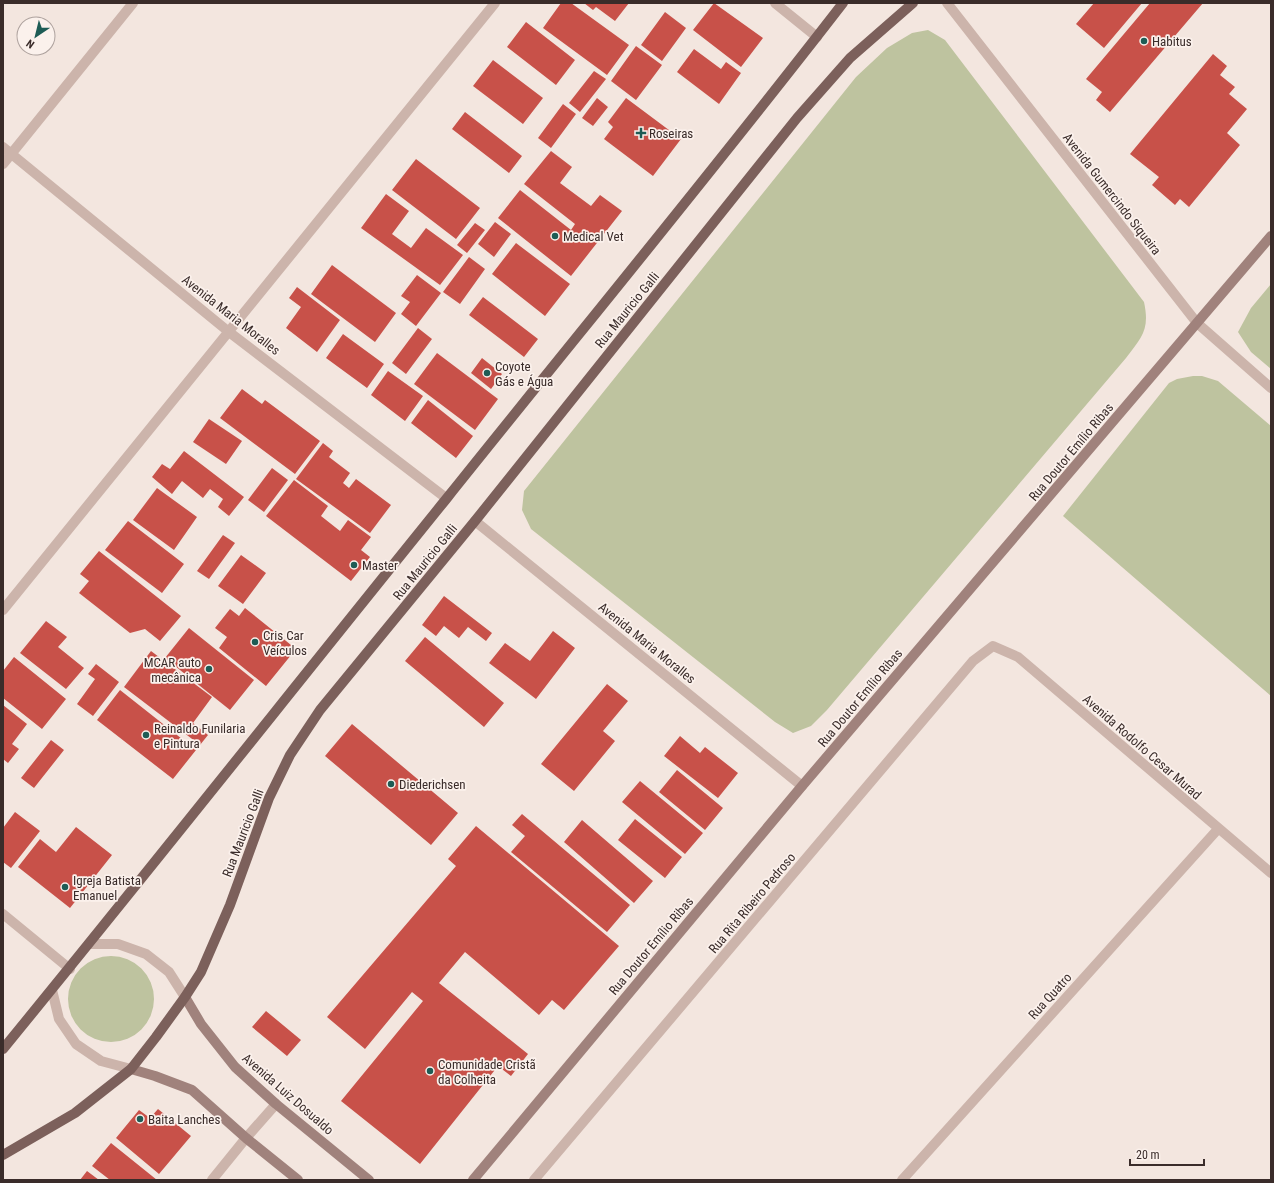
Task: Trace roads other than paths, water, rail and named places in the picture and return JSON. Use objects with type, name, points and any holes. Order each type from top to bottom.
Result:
[{"type":"main road","name":"Rua Mauricio Galli","points":[[3,1049],[70,969],[446,498],[716,164],[843,3]]},
{"type":"main road","name":"Rua Mauricio Galli","points":[[3,1155],[75,1113],[131,1069],[185,997],[201,972],[230,905],[269,798],[290,755],[320,710],[475,521],[797,118],[850,58],[912,3]]},
{"type":"street","points":[[3,164],[133,3]]},
{"type":"street","points":[[3,610],[496,3]]},
{"type":"street","points":[[774,3],[817,37]]},
{"type":"street","name":"Avenida Gumercindo Siqueira","points":[[947,3],[1197,323],[1271,388]]},
{"type":"street","name":"Avenida Maria Moralles","points":[[3,148],[229,332],[446,498]]},
{"type":"street","name":"Rua Doutor Emílio Ribas","points":[[473,1180],[802,786],[1271,236]]},
{"type":"street","name":"Avenida Maria Moralles","points":[[475,521],[802,786]]},
{"type":"street","name":"Avenida Rodolfo Cesar Murad","points":[[993,646],[1018,657],[1271,873]]},
{"type":"street","name":"Rua Rita Ribeiro Pedroso","points":[[534,1180],[973,661],[993,646]]},
{"type":"street","name":"Rua Quatro","points":[[902,1180],[1218,829]]},
{"type":"street","points":[[3,914],[70,969]]},
{"type":"street","name":"Avenida Luiz Dosualdo","points":[[89,944],[118,944],[146,954],[170,972],[201,1024],[235,1067],[276,1104],[369,1180]]},
{"type":"street","points":[[52,990],[59,1019],[76,1044],[101,1062],[156,1076],[192,1090],[246,1138],[298,1180]]},
{"type":"street","points":[[212,1180],[276,1104]]},
{"type":"place","name":"Habitus","points":[[1144,41]]},
{"type":"place","name":"Roseiras","points":[[641,133]]},
{"type":"place","name":"Medical Vet","points":[[555,236]]},
{"type":"place","name":"Coyote Gás e Água","points":[[487,373]]},
{"type":"place","name":"Master","points":[[354,565]]},
{"type":"place","name":"Cris Car Veículos","points":[[255,642]]},
{"type":"place","name":"MCAR auto mecânica","points":[[209,669]]},
{"type":"place","name":"Reinaldo Funilaria e Pintura","points":[[146,735]]},
{"type":"place","name":"Diederichsen","points":[[391,784]]},
{"type":"place","name":"Igreja Batista Emanuel","points":[[65,887]]},
{"type":"place","name":"Comunidade Cristã da Colheita","points":[[430,1071]]},
{"type":"place","name":"Baita Lanches","points":[[140,1119]]}]
